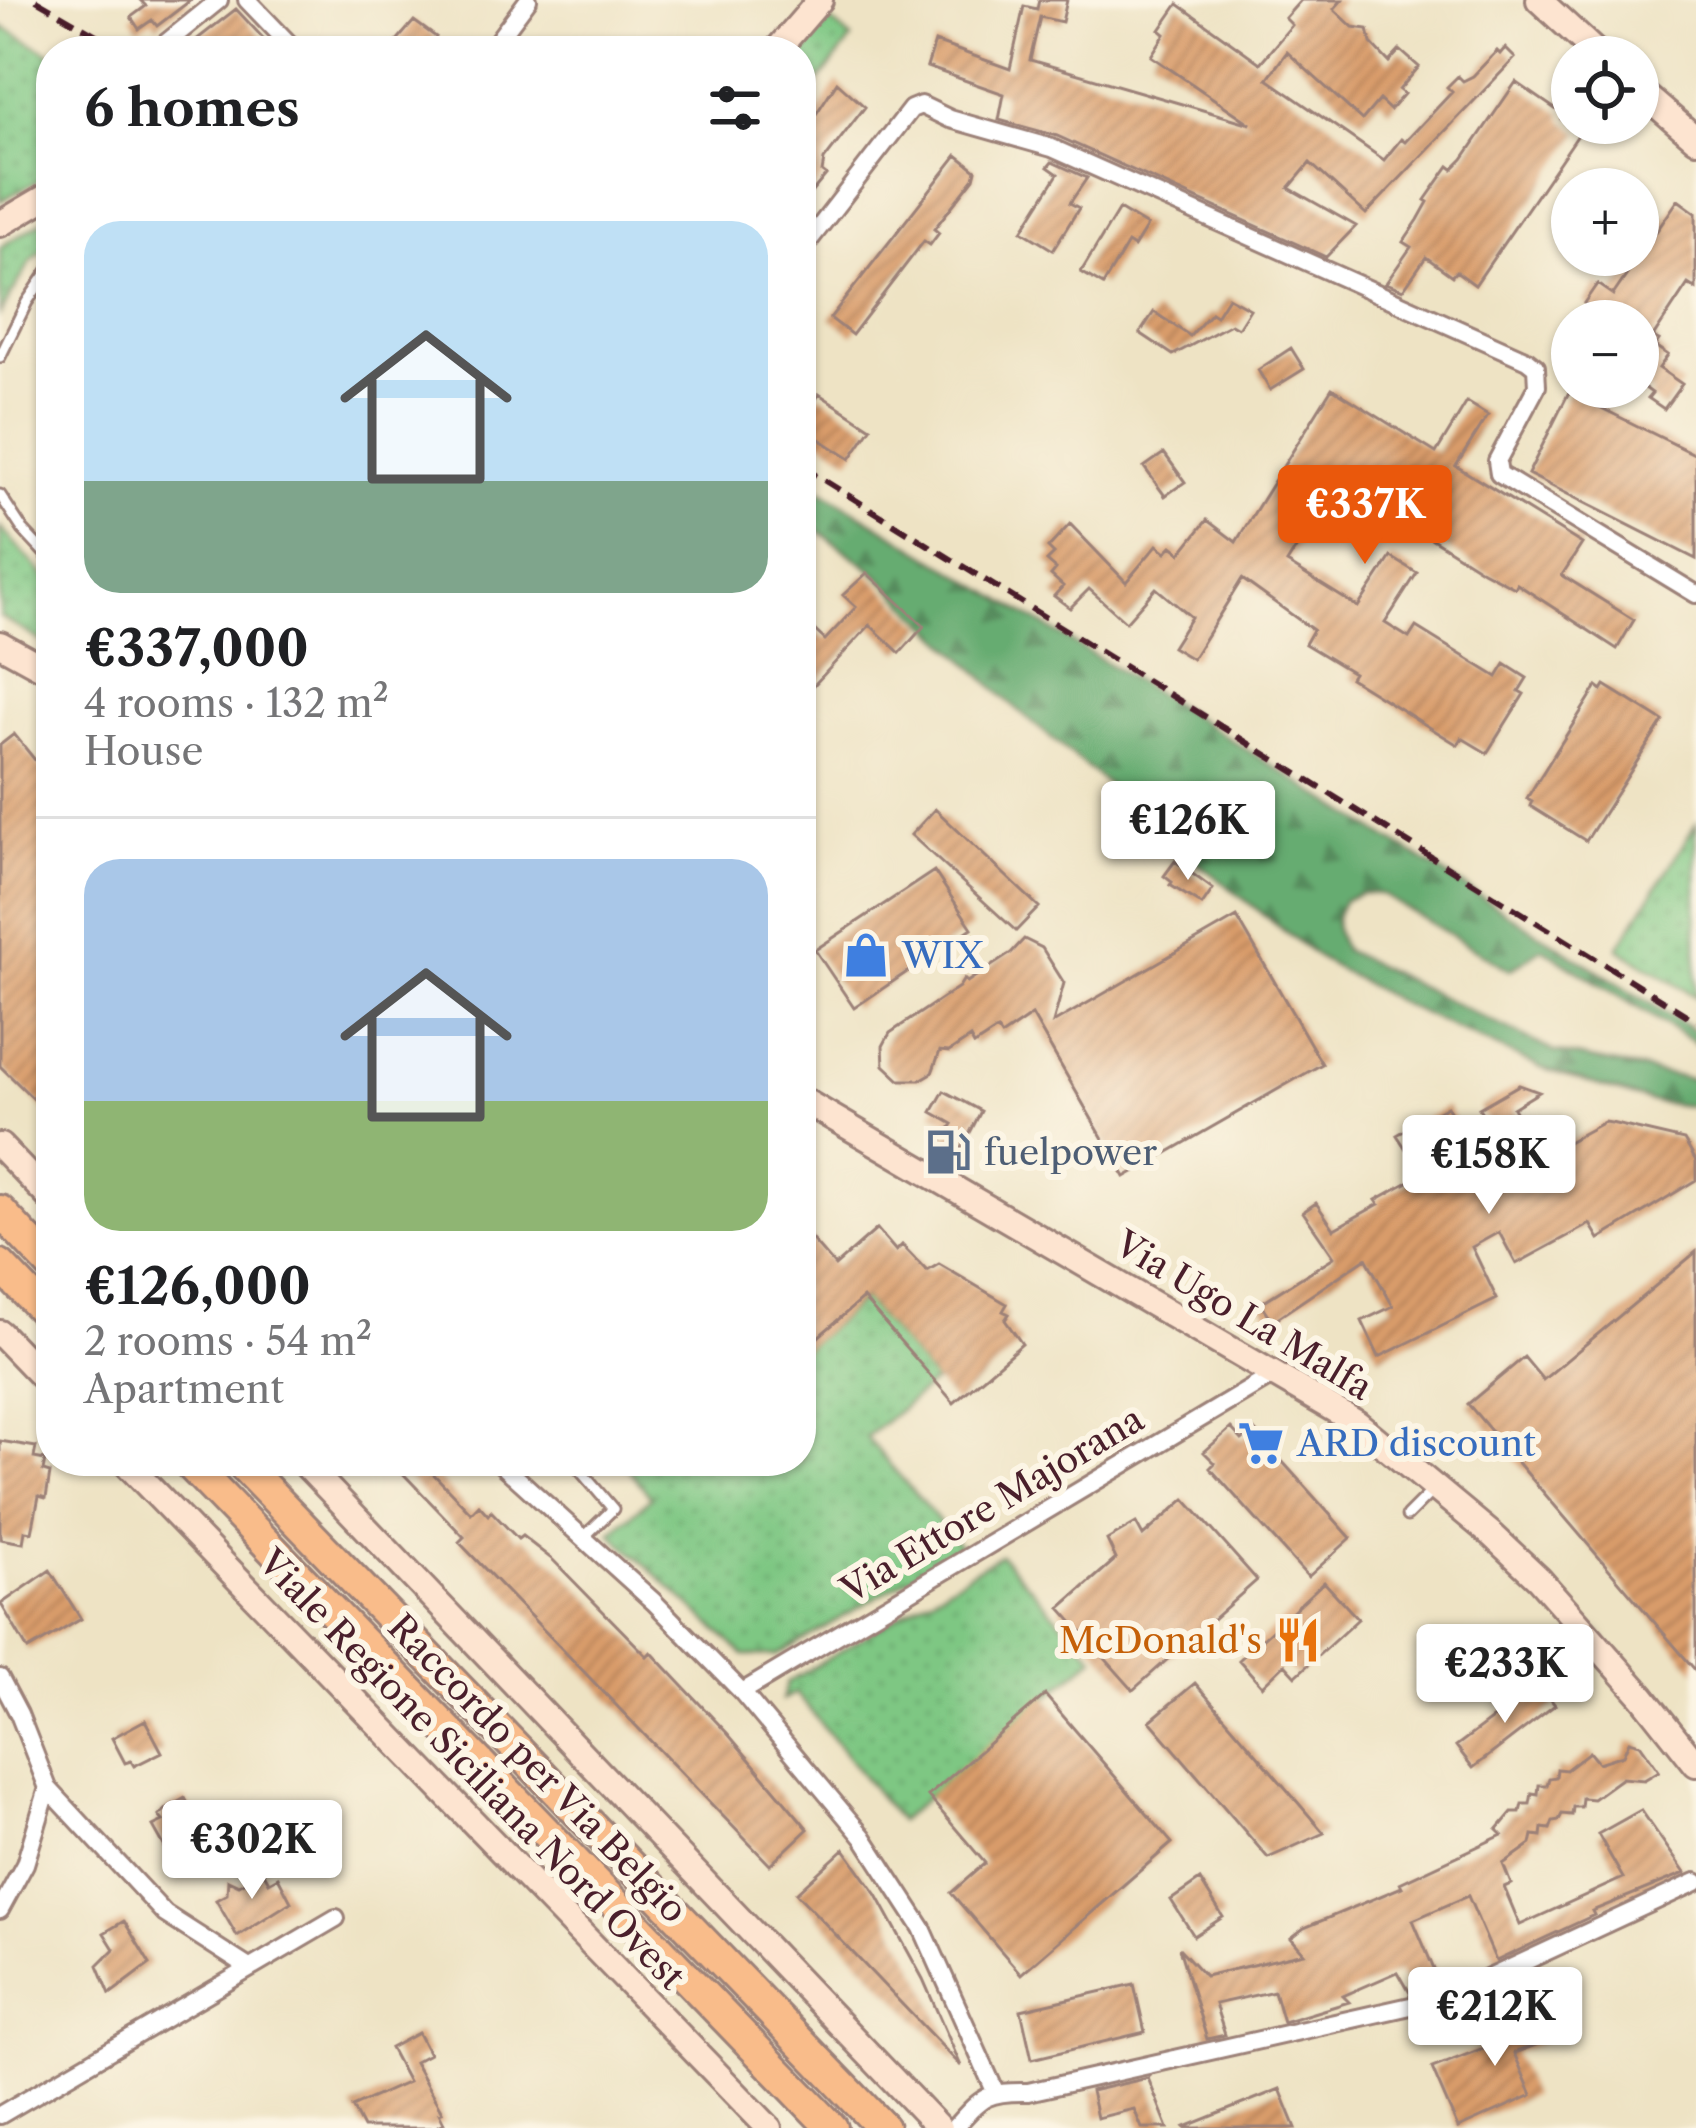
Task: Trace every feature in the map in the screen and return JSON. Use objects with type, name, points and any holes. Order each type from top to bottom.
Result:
[{"type":"highway","points":[[0,1211],[36,1249]]},
{"type":"highway","points":[[0,1265],[36,1302]]},
{"type":"highway","name":"Raccordo per Via Belgio","points":[[202,1476],[832,2128]]},
{"type":"highway","name":"Raccordo per Via Belgio","points":[[254,1476],[884,2128]]},
{"type":"street","points":[[174,36],[219,0]]},
{"type":"street","points":[[247,0],[282,36]]},
{"type":"street","points":[[501,36],[528,0]]},
{"type":"street","points":[[789,36],[820,0]]},
{"type":"street","points":[[1538,0],[1578,36]]},
{"type":"street","points":[[816,232],[911,109],[921,105],[950,119],[1052,148],[1527,361],[1536,368],[1538,386],[1497,461],[1499,473],[1696,594]]},
{"type":"street","points":[[1659,107],[1696,139]]},
{"type":"street","points":[[0,224],[36,203]]},
{"type":"street","points":[[0,644],[36,664]]},
{"type":"street","name":"Via Ugo La Malfa","points":[[816,1108],[1357,1423],[1539,1579],[1696,1764]]},
{"type":"street","points":[[8,1154],[36,1172]]},
{"type":"street","points":[[8,1154],[36,1183]]},
{"type":"street","points":[[0,1334],[36,1371]]},
{"type":"street","name":"Via Ettore Majorana","points":[[742,1692],[1277,1373]]},
{"type":"street","name":"Viale Regione Siciliana Nord Ovest","points":[[139,1476],[769,2128]]},
{"type":"street","points":[[316,1476],[939,2128]]},
{"type":"street","points":[[515,1476],[654,1602],[742,1692],[863,1837],[904,1898],[945,1973],[995,2091]]},
{"type":"street","points":[[0,1678],[48,1787],[165,1914],[249,1968]]},
{"type":"street","points":[[0,1910],[25,1864],[48,1787]]},
{"type":"street","points":[[954,2128],[995,2091],[1028,2092],[1446,1998],[1696,1882]]},
{"type":"street","points":[[0,2115],[336,1918]]},
{"type":"lane","points":[[0,357],[36,289]]},
{"type":"lane","points":[[0,495],[36,544]]},
{"type":"lane","points":[[584,1538],[614,1509],[585,1476]]},
{"type":"lane","points":[[1407,1516],[1436,1487]]},
{"type":"lane","points":[[1555,1664],[1589,1633]]},
{"type":"green space","points":[[828,19],[852,39],[816,85],[816,36]]},
{"type":"green space","points":[[0,25],[36,45],[36,182],[0,201]]},
{"type":"green space","points":[[36,225],[36,256],[0,314],[0,247]]},
{"type":"green space","points":[[816,487],[1174,704],[1696,1032],[1696,1044],[1542,948],[1510,970],[1381,894],[1362,893],[1344,900],[1335,925],[1344,950],[1555,1052],[1696,1080],[1696,1107],[1649,1101],[1541,1068],[1400,1003],[1320,959],[1175,845],[1015,708],[872,570],[816,529]]},
{"type":"green space","points":[[0,527],[36,567],[36,638],[0,617]]},
{"type":"green space","points":[[1696,824],[1696,997],[1618,948]]},
{"type":"green space","points":[[863,1299],[935,1381],[866,1437],[961,1547],[776,1656],[744,1655],[611,1533],[651,1497],[634,1476],[816,1476],[816,1339]]},
{"type":"green space","points":[[1000,1555],[1095,1657],[899,1821],[796,1693],[782,1700],[787,1683]]},
{"type":"building","points":[[140,0],[191,0],[157,26],[152,20],[139,29],[131,17],[146,6]]},
{"type":"building","points":[[1039,0],[1067,0],[1062,22],[1040,17],[1030,60],[1251,124],[1151,56],[1165,34],[1160,30],[1178,4],[1260,63],[1292,25],[1285,18],[1301,0],[1342,0],[1334,9],[1353,27],[1368,29],[1371,43],[1389,62],[1400,50],[1419,67],[1399,90],[1404,94],[1390,110],[1379,100],[1362,120],[1287,52],[1267,79],[1384,160],[1452,92],[1447,87],[1458,76],[1463,81],[1473,76],[1505,48],[1515,58],[1366,214],[1310,163],[1289,188],[1356,226],[1326,257],[1057,136],[999,120],[1004,94],[927,67],[935,42],[1010,69],[1024,6],[1037,9]]},
{"type":"building","points":[[236,9],[261,36],[201,36]]},
{"type":"building","points":[[414,21],[435,36],[401,36]]},
{"type":"building","points":[[837,82],[865,107],[824,160],[826,175],[816,187],[816,114]]},
{"type":"building","points":[[1516,82],[1551,106],[1551,144],[1572,144],[1475,285],[1426,257],[1403,290],[1386,283],[1411,247],[1403,242],[1425,200],[1449,166],[1453,169]]},
{"type":"building","points":[[957,155],[976,170],[974,178],[934,229],[939,233],[930,245],[924,241],[852,335],[830,318]]},
{"type":"building","points":[[1052,162],[1087,178],[1070,203],[1079,208],[1053,250],[1022,231],[1058,174],[1048,167]]},
{"type":"building","points":[[1678,200],[1696,213],[1696,289],[1688,284],[1659,328],[1659,300],[1586,300],[1597,284],[1613,295],[1626,276],[1659,276],[1659,228]]},
{"type":"building","points":[[1119,209],[1147,226],[1134,247],[1128,243],[1103,285],[1081,272]]},
{"type":"building","points":[[1228,297],[1250,309],[1238,328],[1231,324],[1173,355],[1140,333],[1154,312],[1190,336],[1211,313],[1216,316]]},
{"type":"building","points":[[1291,348],[1304,369],[1270,390],[1258,370]]},
{"type":"building","points":[[1659,368],[1682,384],[1664,409],[1659,406]]},
{"type":"building","points":[[1332,388],[1436,453],[1467,402],[1488,415],[1456,466],[1582,544],[1562,575],[1634,620],[1617,649],[1517,584],[1515,588],[1483,571],[1341,476],[1287,563],[1358,607],[1391,557],[1417,573],[1385,623],[1409,638],[1416,627],[1497,677],[1505,664],[1527,678],[1519,691],[1524,694],[1487,753],[1462,738],[1458,745],[1350,678],[1353,673],[1305,644],[1313,630],[1242,579],[1192,659],[1172,647],[1191,617],[1156,588],[1126,622],[1089,589],[1070,608],[1054,596],[1063,586],[1051,575],[1056,569],[1047,561],[1054,554],[1048,548],[1070,524],[1126,582],[1157,545],[1166,552],[1172,546],[1181,553],[1207,520],[1236,542]]},
{"type":"building","points":[[819,394],[871,428],[850,459],[816,437]]},
{"type":"building","points":[[1561,408],[1601,408],[1696,455],[1696,559],[1528,474]]},
{"type":"building","points":[[1164,453],[1185,482],[1165,496],[1144,467]]},
{"type":"building","points":[[867,573],[924,626],[900,653],[870,625],[816,683],[816,632],[825,640],[856,607],[843,595]]},
{"type":"building","points":[[1605,685],[1663,721],[1586,841],[1530,806],[1532,801],[1527,798],[1597,686],[1602,690]]},
{"type":"building","points":[[14,734],[36,761],[36,1101],[0,1066],[0,745]]},
{"type":"building","points":[[935,809],[1039,907],[1016,931],[911,835]]},
{"type":"building","points":[[1175,861],[1213,889],[1202,905],[1164,876]]},
{"type":"building","points":[[934,871],[972,928],[854,1008],[816,949]]},
{"type":"building","points":[[1237,917],[1322,1064],[1125,1177],[1032,1015],[1001,1036],[997,1030],[974,1045],[970,1038],[949,1052],[940,1051],[932,1073],[920,1080],[900,1080],[884,1065],[883,1046],[890,1033],[964,979],[967,982],[1011,953],[1024,939],[1042,948],[1064,983],[1053,1023]]},
{"type":"building","points":[[1519,1085],[1539,1092],[1513,1108],[1540,1157],[1604,1122],[1611,1123],[1684,1140],[1696,1161],[1696,1180],[1599,1239],[1590,1224],[1516,1264],[1499,1232],[1472,1247],[1497,1299],[1379,1357],[1362,1321],[1393,1306],[1366,1258],[1273,1321],[1261,1303],[1334,1257],[1303,1212],[1316,1203],[1334,1229],[1379,1204],[1376,1200],[1494,1134],[1479,1108]]},
{"type":"building","points":[[944,1091],[981,1111],[954,1164],[935,1152],[953,1124],[932,1112]]},
{"type":"building","points":[[1447,1106],[1455,1121],[1406,1149],[1397,1135]]},
{"type":"building","points":[[877,1229],[896,1251],[902,1245],[927,1271],[939,1264],[1007,1304],[1005,1320],[1022,1344],[954,1403],[863,1298],[816,1339],[816,1244],[835,1266]]},
{"type":"building","points":[[1696,1252],[1696,1671],[1468,1404],[1524,1357],[1543,1380]]},
{"type":"building","points":[[1231,1428],[1242,1440],[1254,1430],[1351,1538],[1308,1577],[1210,1468],[1215,1463],[1204,1452]]},
{"type":"building","points":[[0,1441],[36,1447],[36,1476],[50,1476],[46,1498],[39,1496],[32,1532],[25,1531],[23,1543],[0,1539]]},
{"type":"building","points":[[405,1476],[435,1476],[471,1513],[479,1505],[488,1515],[491,1511],[518,1539],[522,1536],[553,1560],[647,1656],[651,1652],[808,1829],[770,1865],[459,1542],[464,1537]]},
{"type":"building","points":[[1185,1499],[1257,1580],[1133,1690],[1060,1608],[1116,1559],[1107,1540],[1136,1523],[1143,1536]]},
{"type":"building","points":[[50,1570],[81,1619],[28,1650],[1,1604]]},
{"type":"building","name":"McDonald's","points":[[1324,1582],[1358,1619],[1296,1676],[1285,1664],[1262,1686],[1239,1660]]},
{"type":"building","points":[[1195,1683],[1324,1833],[1268,1858],[1150,1721]]},
{"type":"building","points":[[1539,1684],[1555,1705],[1473,1768],[1456,1746]]},
{"type":"building","points":[[1045,1695],[1172,1843],[1021,1974],[951,1893],[985,1863],[928,1796]]},
{"type":"building","points":[[145,1720],[162,1752],[134,1766],[131,1761],[125,1763],[112,1738]]},
{"type":"building","points":[[1629,1741],[1640,1744],[1659,1771],[1644,1780],[1622,1778],[1593,1799],[1582,1798],[1581,1807],[1573,1807],[1572,1815],[1562,1814],[1550,1829],[1542,1828],[1541,1836],[1533,1835],[1531,1844],[1503,1864],[1511,1884],[1504,1887],[1520,1925],[1623,1878],[1598,1834],[1641,1810],[1685,1873],[1592,1911],[1594,1915],[1496,1961],[1468,1896],[1413,1920],[1441,1986],[1410,1993],[1398,1972],[1343,1996],[1349,2002],[1283,2022],[1274,1991],[1215,2004],[1225,2035],[1207,2039],[1179,1948],[1205,1976],[1304,1953],[1291,1938],[1304,1928],[1402,1887],[1400,1883],[1502,1835],[1497,1830],[1512,1812],[1530,1804],[1532,1793],[1538,1794],[1539,1785],[1556,1777],[1557,1769],[1566,1770],[1589,1752],[1598,1763],[1623,1755]]},
{"type":"building","points":[[185,1798],[200,1826],[184,1827],[189,1838],[167,1851],[153,1826],[163,1821],[159,1816],[166,1809]]},
{"type":"building","points":[[844,1849],[877,1895],[923,1979],[961,2066],[796,1893]]},
{"type":"building","points":[[263,1871],[269,1882],[278,1877],[291,1902],[237,1936],[216,1900],[227,1894],[228,1880],[239,1885]]},
{"type":"building","points":[[1200,1880],[1223,1917],[1194,1936],[1171,1900]]},
{"type":"building","points":[[124,1921],[150,1964],[110,1994],[98,1965],[114,1949],[104,1933]]},
{"type":"building","points":[[1134,1984],[1145,2032],[1032,2059],[1021,2010]]},
{"type":"building","points":[[1553,1988],[1567,2024],[1546,2032],[1549,2040],[1514,2053],[1532,2095],[1458,2128],[1432,2068],[1543,2025],[1532,1996]]},
{"type":"building","points":[[418,2033],[429,2054],[414,2062],[444,2123],[435,2128],[363,2128],[352,2107],[408,2082],[390,2048]]},
{"type":"building","points":[[1148,2078],[1168,2128],[1142,2128],[1134,2109],[1097,2118],[1091,2091]]},
{"type":"building","points":[[1280,2089],[1296,2128],[1185,2127]]},
{"type":"railway","points":[[36,0],[98,36]]},
{"type":"railway","points":[[816,475],[1696,1021]]},
{"type":"place","name":"WIX","points":[[866,955]]},
{"type":"place","name":"fuelpower","points":[[948,1152]]},
{"type":"place","name":"ARD discount","points":[[1261,1443]]},
{"type":"place","name":"McDonald's","points":[[1298,1640]]}]
